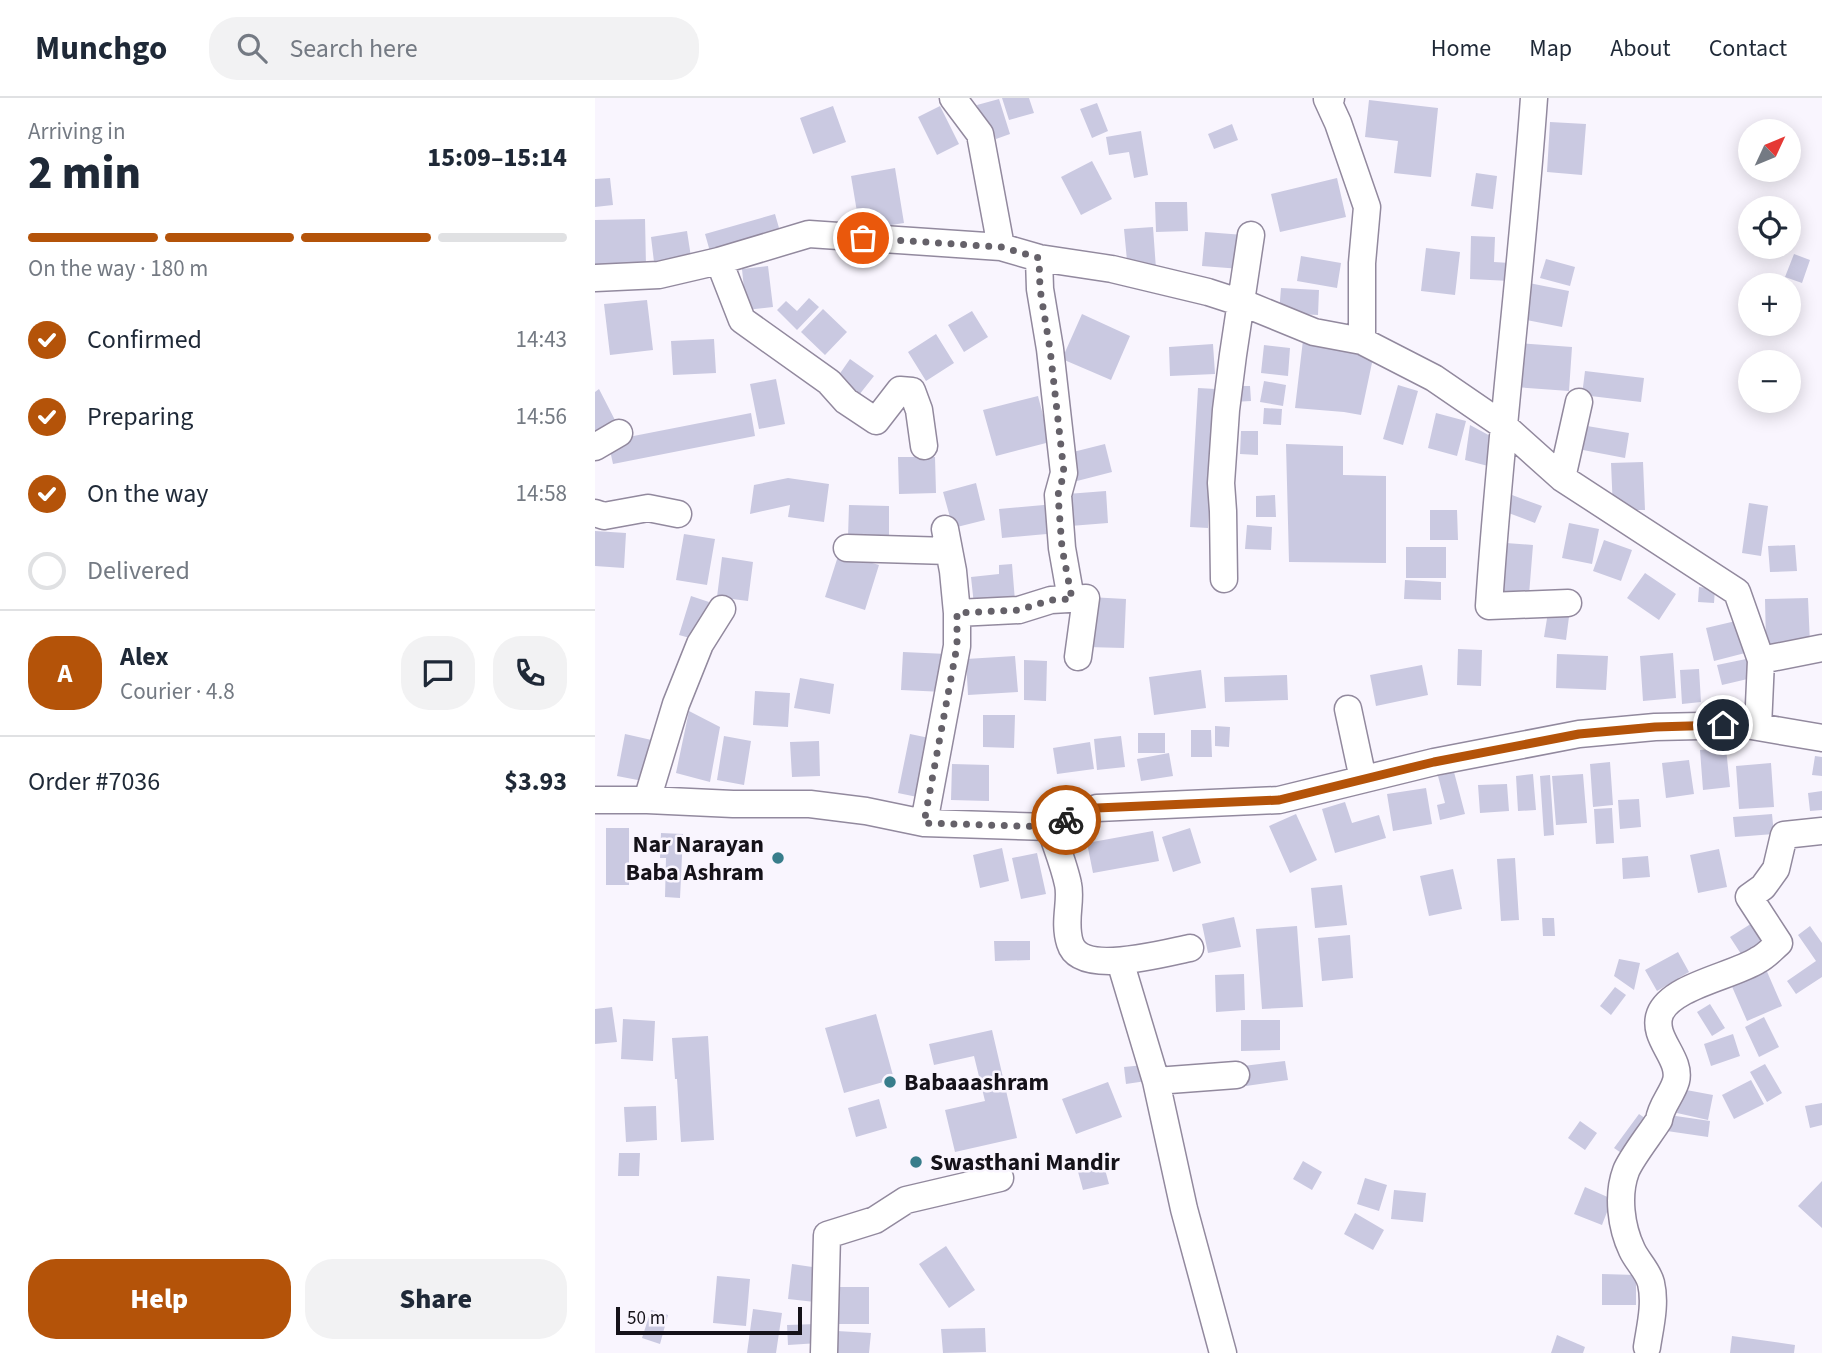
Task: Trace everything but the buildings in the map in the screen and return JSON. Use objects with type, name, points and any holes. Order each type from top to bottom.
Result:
[{"type":"street","points":[[953,98],[980,134],[1001,247]]},
{"type":"street","points":[[1331,98],[1327,99],[1367,207],[1362,263],[1363,341]]},
{"type":"street","points":[[1534,98],[1489,606],[1568,603]]},
{"type":"street","points":[[595,278],[659,275],[719,261],[809,234],[1001,247],[1039,258],[1112,270],[1208,292],[1241,302],[1314,332],[1363,341],[1434,377],[1504,426],[1562,478],[1737,592],[1761,660],[1758,727]]},
{"type":"street","points":[[1224,579],[1221,483],[1226,410],[1251,235]]},
{"type":"street","points":[[1039,258],[1040,289],[1050,349],[1064,473],[1058,495],[1062,548],[1072,599]]},
{"type":"street","points":[[719,261],[742,320],[829,382],[846,401],[866,416],[876,421],[900,390],[912,391],[919,410],[924,446]]},
{"type":"street","points":[[1562,478],[1579,402]]},
{"type":"street","points":[[595,447],[619,433]]},
{"type":"street","points":[[595,513],[604,516],[648,508],[678,514]]},
{"type":"street","points":[[847,548],[947,540],[957,613],[957,646],[924,823]]},
{"type":"street","points":[[957,613],[1019,610],[1051,600],[1086,598],[1078,657]]},
{"type":"street","points":[[647,800],[676,704],[701,644],[722,609]]},
{"type":"street","points":[[1761,660],[1822,648]]},
{"type":"street","points":[[1348,709],[1363,779]]},
{"type":"street","points":[[595,800],[810,804],[866,811],[924,823],[1049,827],[1097,808],[1279,800],[1434,762],[1579,734],[1655,727],[1746,724],[1822,738]]},
{"type":"street","points":[[1049,827],[1069,886],[1066,923],[1070,946],[1080,956],[1102,961],[1120,961],[1191,948]]},
{"type":"street","points":[[1647,1347],[1653,1296],[1650,1280],[1632,1250],[1621,1222],[1622,1195],[1627,1170],[1659,1121],[1660,1111],[1676,1079],[1674,1064],[1659,1031],[1660,1015],[1669,1002],[1688,989],[1758,960],[1779,943],[1749,897],[1763,887],[1776,869],[1784,835],[1822,831]]},
{"type":"street","points":[[1120,961],[1156,1081],[1184,1209],[1223,1353]]},
{"type":"street","points":[[1156,1081],[1236,1075]]},
{"type":"street","points":[[824,1353],[827,1235],[875,1220],[906,1200],[1000,1178]]},
{"type":"way so far","points":[[863,238],[1001,247],[1039,258],[1040,289],[1050,349],[1064,473],[1058,495],[1062,548],[1072,599],[1051,600],[1019,610],[957,613],[957,646],[924,823],[1049,827],[1066,820]]},
{"type":"place","name":"Nar Narayan Baba Ashram","points":[[778,858]]},
{"type":"place","name":"Babaaashram","points":[[890,1082]]},
{"type":"place","name":"Swasthani Mandir","points":[[916,1162]]},
{"type":"route","points":[[1066,820],[1097,808],[1279,800],[1434,762],[1579,734],[1655,727],[1723,725]]}]
